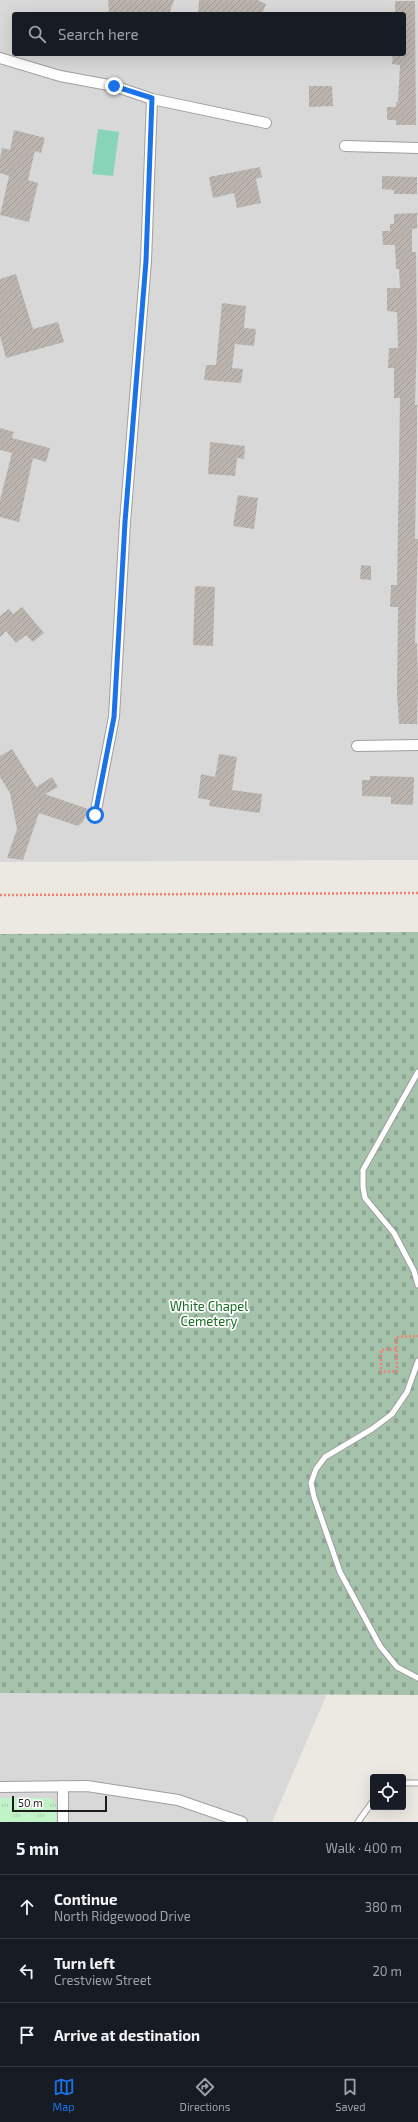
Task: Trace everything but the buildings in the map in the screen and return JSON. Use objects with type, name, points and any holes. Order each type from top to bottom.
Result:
[{"type":"street","points":[[0,58],[60,76],[114,86],[152,98],[266,123]]},
{"type":"street","points":[[95,815],[114,717],[125,522],[146,261],[152,98]]},
{"type":"street","points":[[345,146],[418,148]]},
{"type":"street","points":[[357,746],[418,744]]},
{"type":"street","points":[[0,1786],[87,1786],[178,1800],[242,1822]]},
{"type":"street","points":[[63,1786],[63,1822]]},
{"type":"lane","points":[[418,1072],[363,1170],[363,1186],[365,1198],[394,1233],[414,1271],[418,1285]]},
{"type":"lane","points":[[418,1361],[407,1392],[392,1414],[372,1429],[325,1457],[316,1469],[311,1483],[314,1497],[340,1572],[380,1646],[397,1667],[418,1678]]},
{"type":"lane","points":[[406,1783],[418,1783]]},
{"type":"lane","points":[[358,1822],[370,1805]]},
{"type":"path","points":[[0,895],[418,893]]},
{"type":"path","points":[[396,1349],[381,1350],[381,1372],[397,1371],[396,1337],[418,1336]]},
{"type":"shaded area","points":[[0,0],[418,0],[418,860],[0,862]]},
{"type":"shaded area","points":[[0,1693],[327,1694],[272,1822],[0,1822]]},
{"type":"green space","points":[[98,129],[119,132],[113,176],[92,174]]},
{"type":"green space","name":"White Chapel Cemetery","points":[[418,932],[418,1695],[0,1693],[0,934]]},
{"type":"green space","points":[[0,1798],[51,1798],[56,1805],[56,1822],[0,1822]]},
{"type":"route","points":[[95,815],[114,717],[125,522],[146,261],[152,98],[114,86]]}]
